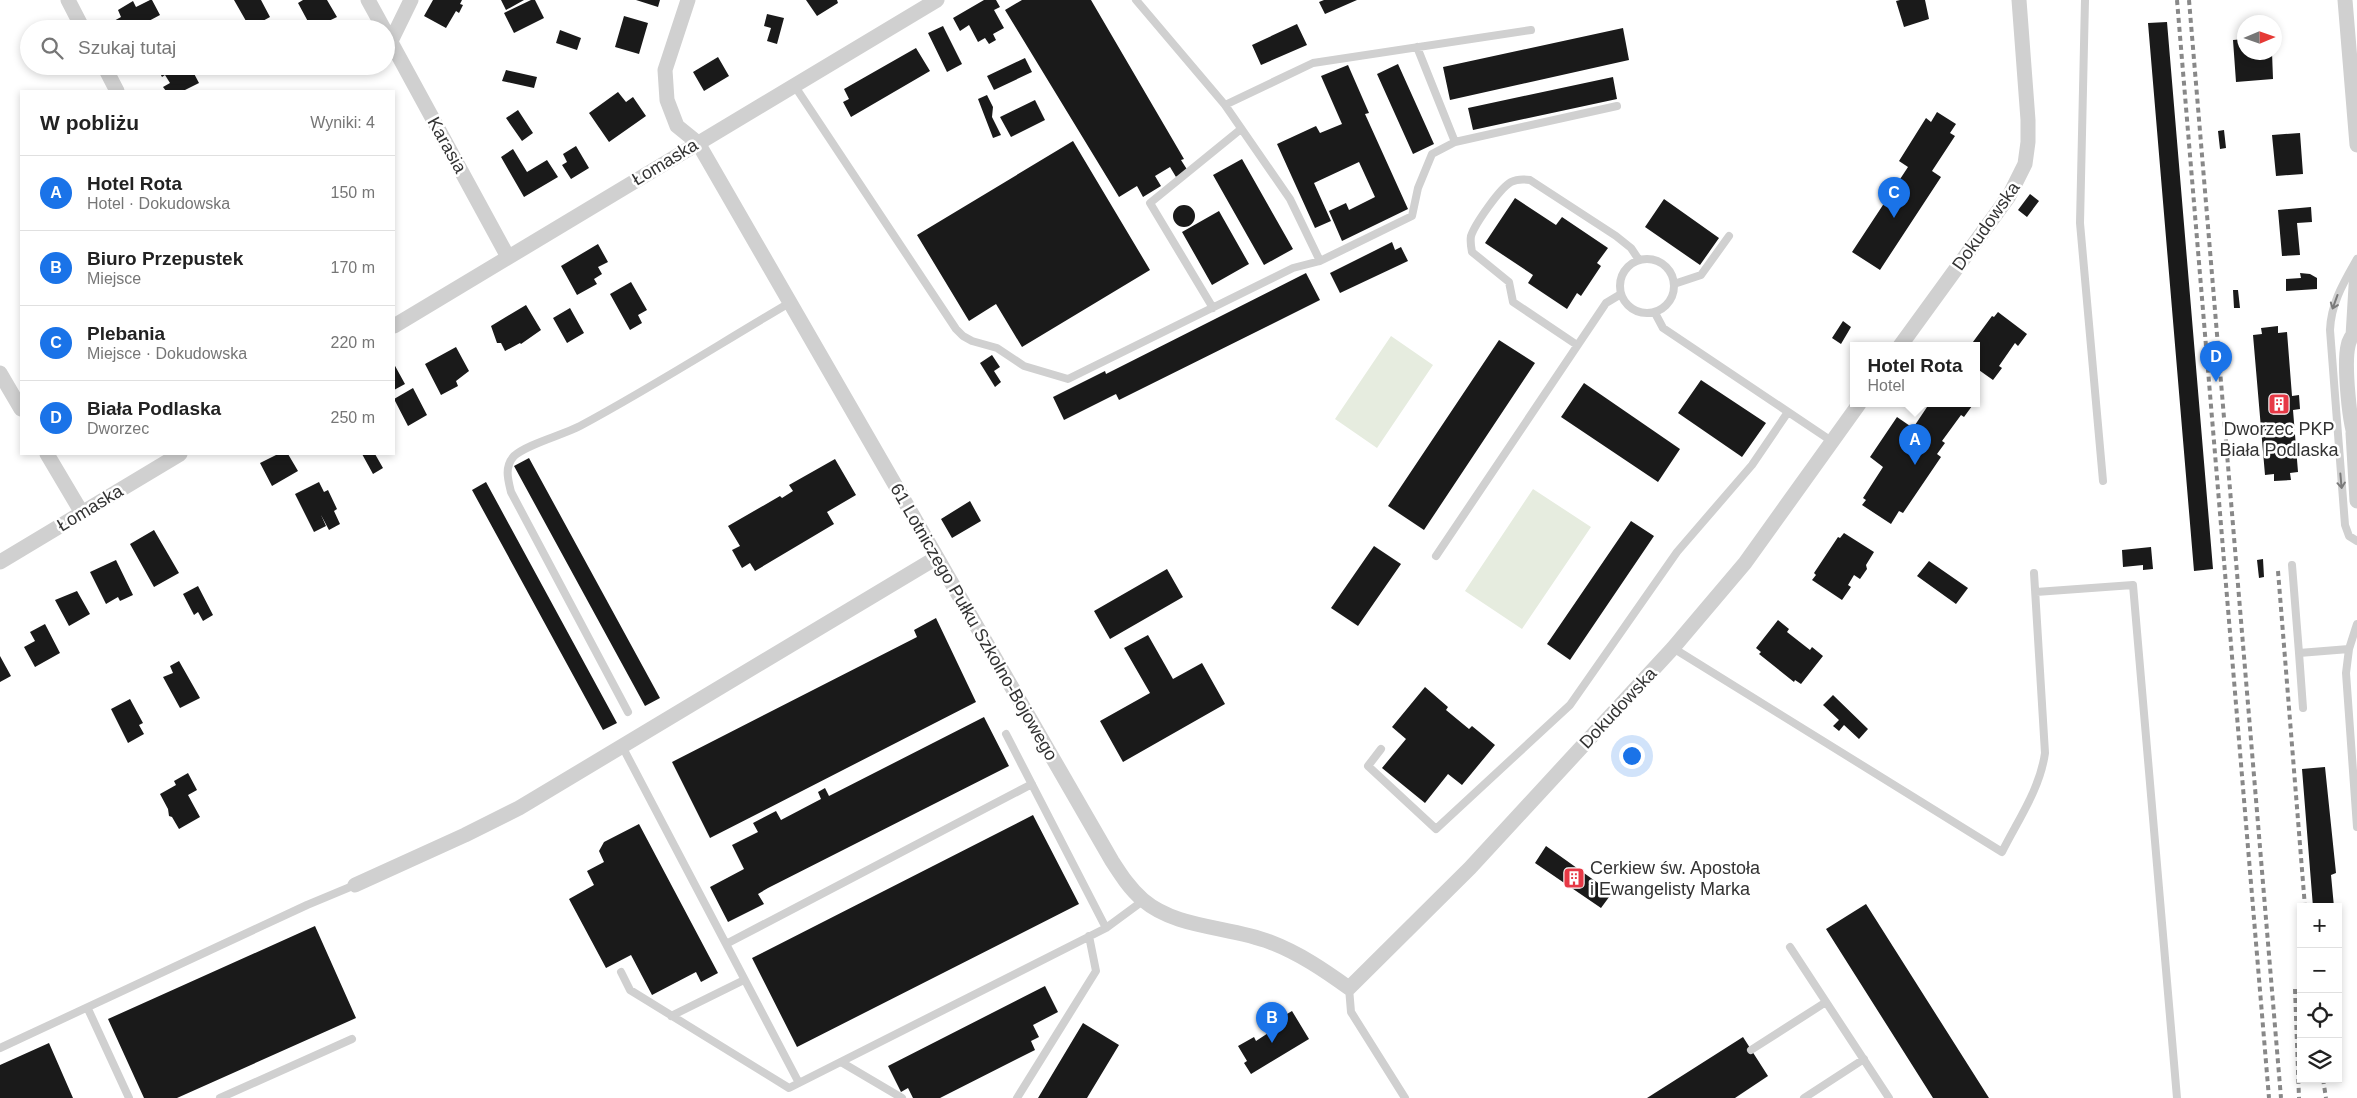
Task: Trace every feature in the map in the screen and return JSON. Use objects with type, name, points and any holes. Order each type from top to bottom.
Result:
[{"type":"street","points":[[68,0],[78,20]]},
{"type":"street","name":"Karasia","points":[[368,0],[379,20]]},
{"type":"street","points":[[395,23],[411,0]]},
{"type":"street","points":[[688,0],[665,70],[667,100],[677,126],[698,143]]},
{"type":"street","name":"Łomaska","points":[[395,325],[937,0]]},
{"type":"street","name":"Dokudowska","points":[[1903,342],[2009,196],[2025,164],[2028,120],[2019,0]]},
{"type":"street","points":[[2345,0],[2357,145]]},
{"type":"street","name":"Karasia","points":[[395,49],[508,257]]},
{"type":"street","points":[[109,75],[116,90]]},
{"type":"street","name":"61 Lotniczego Pułku Szkolno-Bojowego","points":[[698,143],[791,302],[936,558],[1112,861],[1127,883],[1144,900],[1180,918],[1269,941],[1297,954],[1349,988]]},
{"type":"street","points":[[2357,270],[2355,333],[2347,350],[2353,386],[2357,501]]},
{"type":"street","points":[[0,373],[20,407]]},
{"type":"street","name":"Dokudowska","points":[[1349,988],[1470,868],[1673,648],[1745,564],[1857,407]]},
{"type":"street","points":[[48,455],[82,513]]},
{"type":"street","name":"Łomaska","points":[[0,562],[178,455]]},
{"type":"street","points":[[355,885],[519,808],[936,558]]},
{"type":"lane","points":[[1136,0],[1225,105],[1290,199],[1320,261]]},
{"type":"lane","points":[[2084,0],[2080,223],[2103,481]]},
{"type":"lane","points":[[1225,105],[1313,63],[1531,30]]},
{"type":"lane","points":[[1416,47],[1455,142]]},
{"type":"lane","points":[[794,85],[956,329],[963,336],[997,348],[1024,366],[1068,379],[1293,268],[1320,261],[1412,216],[1418,188],[1432,154],[1455,142],[1617,106]]},
{"type":"lane","points":[[1213,308],[1150,203],[1241,129]]},
{"type":"lane","points":[[1578,345],[1513,302],[1509,282],[1472,252],[1471,238],[1474,231],[1500,192],[1511,182],[1522,179],[1530,180],[1616,236],[1630,248],[1639,260]]},
{"type":"lane","points":[[1674,284],[1701,275],[1729,236]]},
{"type":"lane","points":[[1651,259],[1662,263],[1671,272],[1674,284],[1672,296],[1666,306],[1655,313],[1643,314],[1632,309],[1623,300],[1621,294],[1621,276],[1628,266],[1639,260],[1651,259]]},
{"type":"lane","points":[[2357,259],[2332,309],[2330,330],[2345,525],[2349,536],[2357,541]]},
{"type":"lane","points":[[1436,556],[1606,303],[1621,294]]},
{"type":"lane","points":[[628,712],[512,492],[507,470],[510,462],[524,450],[579,426],[791,302]]},
{"type":"lane","points":[[1655,313],[1663,328],[1833,442]]},
{"type":"lane","points":[[1382,749],[1368,766],[1436,829],[1570,705],[1677,552],[1752,465],[1788,412]]},
{"type":"lane","points":[[2292,565],[2303,708]]},
{"type":"lane","points":[[1673,648],[2002,852],[2038,783],[2044,762],[2045,737],[2034,573]]},
{"type":"lane","points":[[2036,592],[2133,585],[2177,1098]]},
{"type":"lane","points":[[2357,624],[2349,649],[2346,673],[2357,827]]},
{"type":"lane","points":[[2299,653],[2349,649]]},
{"type":"lane","points":[[1006,734],[1106,928]]},
{"type":"lane","points":[[622,746],[799,1083]]},
{"type":"lane","points":[[726,944],[1032,784]]},
{"type":"lane","points":[[0,1048],[88,1009],[307,905],[355,885]]},
{"type":"lane","points":[[621,972],[630,990],[789,1088],[1106,928],[1144,900]]},
{"type":"lane","points":[[1017,1098],[1096,971],[1088,936]]},
{"type":"lane","points":[[1790,947],[1889,1098]]},
{"type":"lane","points":[[672,1016],[744,980]]},
{"type":"lane","points":[[1349,988],[1351,1012],[1405,1098]]},
{"type":"lane","points":[[1751,1050],[1826,1002]]},
{"type":"lane","points":[[88,1009],[129,1098]]},
{"type":"lane","points":[[220,1098],[236,1095],[352,1039]]},
{"type":"lane","points":[[1804,1098],[1864,1060]]},
{"type":"lane","points":[[841,1062],[902,1098]]},
{"type":"shaded area","points":[[1391,336],[1433,365],[1377,448],[1335,419]]},
{"type":"shaded area","points":[[1533,489],[1591,527],[1522,629],[1465,591]]},
{"type":"building","points":[[152,0],[160,15],[151,20],[116,20],[121,17],[118,10],[133,1],[136,7]]},
{"type":"building","points":[[234,0],[261,0],[270,17],[265,20],[245,20]]},
{"type":"building","points":[[303,0],[327,0],[337,17],[331,20],[307,20],[298,3]]},
{"type":"building","points":[[433,0],[462,0],[460,4],[463,5],[459,13],[456,11],[446,28],[424,16]]},
{"type":"building","points":[[501,0],[524,0],[506,10]]},
{"type":"building","points":[[531,0],[535,0],[544,18],[514,33],[504,13]]},
{"type":"building","points":[[636,0],[660,0],[658,7]]},
{"type":"building","points":[[806,0],[837,0],[838,3],[817,16]]},
{"type":"building","points":[[984,0],[996,0],[1000,7],[994,10],[1004,28],[993,34],[996,40],[989,44],[985,38],[978,42],[969,25],[960,31],[953,18]]},
{"type":"building","points":[[1022,0],[1091,0],[1184,159],[1181,160],[1188,171],[1176,177],[1170,167],[1155,176],[1161,186],[1143,197],[1137,186],[1119,197],[1005,10]]},
{"type":"building","points":[[1324,0],[1357,0],[1325,14],[1319,2]]},
{"type":"building","points":[[1925,0],[1929,19],[1904,27],[1896,1]]},
{"type":"building","points":[[767,14],[784,18],[777,44],[767,41],[771,28],[764,26]]},
{"type":"building","points":[[624,16],[648,23],[639,54],[615,47]]},
{"type":"building","points":[[2167,22],[2213,569],[2194,571],[2148,23]]},
{"type":"building","points":[[1297,24],[1307,45],[1261,65],[1252,45]]},
{"type":"building","points":[[943,26],[962,64],[947,72],[928,33]]},
{"type":"building","points":[[1623,28],[1629,60],[1450,100],[1443,67]]},
{"type":"building","points":[[560,30],[581,38],[577,50],[556,43]]},
{"type":"building","points":[[2233,40],[2237,40],[2237,60],[2272,60],[2273,79],[2236,82]]},
{"type":"building","points":[[916,48],[930,71],[851,117],[843,102],[849,99],[844,89]]},
{"type":"building","points":[[718,57],[729,76],[704,91],[693,72]]},
{"type":"building","points":[[1025,58],[1032,72],[994,90],[987,76]]},
{"type":"building","points":[[1398,64],[1434,144],[1413,154],[1377,74]]},
{"type":"building","points":[[1348,65],[1369,113],[1365,114],[1408,209],[1342,241],[1329,211],[1346,203],[1349,210],[1375,197],[1359,162],[1314,183],[1331,221],[1315,228],[1277,144],[1316,126],[1320,133],[1342,124],[1321,76]]},
{"type":"building","points":[[506,70],[537,77],[534,88],[502,81]]},
{"type":"building","points":[[165,75],[195,75],[199,83],[185,90],[165,90],[163,87],[170,83]]},
{"type":"building","points":[[1613,77],[1617,99],[1473,130],[1468,108]]},
{"type":"building","points":[[618,92],[626,102],[633,97],[646,116],[609,142],[589,113]]},
{"type":"building","points":[[987,95],[993,107],[992,117],[1001,135],[993,138],[978,99]]},
{"type":"building","points":[[1035,100],[1045,120],[1011,137],[1000,117]]},
{"type":"building","points":[[518,110],[533,133],[522,141],[506,118]]},
{"type":"building","points":[[1937,112],[1956,124],[1950,133],[1955,136],[1932,171],[1941,177],[1880,270],[1852,252],[1908,167],[1899,161],[1926,118],[1931,122]]},
{"type":"building","points":[[2224,130],[2226,148],[2220,149],[2218,131]]},
{"type":"building","points":[[2300,133],[2303,174],[2276,176],[2272,135]]},
{"type":"building","points":[[1073,141],[1150,270],[1022,347],[996,304],[969,321],[917,235]]},
{"type":"building","points":[[576,146],[589,168],[571,179],[562,165],[567,162],[563,154]]},
{"type":"building","points":[[513,149],[527,172],[547,160],[558,177],[524,197],[501,157]]},
{"type":"building","points":[[1242,159],[1293,249],[1264,265],[1213,175]]},
{"type":"building","points":[[2030,194],[2039,201],[2027,217],[2018,210]]},
{"type":"building","points":[[1515,198],[1556,225],[1562,217],[1608,248],[1597,263],[1601,266],[1581,296],[1577,293],[1567,309],[1528,283],[1533,275],[1485,243]]},
{"type":"building","points":[[1664,199],[1719,238],[1700,265],[1645,227]]},
{"type":"building","points":[[1184,205],[1192,208],[1195,216],[1192,224],[1184,227],[1176,224],[1173,216],[1176,208]]},
{"type":"building","points":[[2311,207],[2312,222],[2297,223],[2300,255],[2282,256],[2278,210]]},
{"type":"building","points":[[1219,211],[1249,264],[1212,285],[1182,232]]},
{"type":"building","points":[[1392,242],[1395,250],[1401,247],[1408,261],[1340,293],[1330,273]]},
{"type":"building","points":[[598,244],[608,262],[598,267],[602,274],[594,279],[597,284],[577,295],[561,266]]},
{"type":"building","points":[[1306,273],[1320,300],[1119,400],[1116,394],[1064,420],[1053,397],[1105,371],[1106,374]]},
{"type":"building","points":[[2300,273],[2310,274],[2317,278],[2317,289],[2286,291],[2286,279],[2301,278]]},
{"type":"building","points":[[631,282],[647,310],[638,315],[642,323],[630,330],[610,294]]},
{"type":"building","points":[[2233,290],[2238,290],[2240,308],[2234,308]]},
{"type":"building","points":[[526,305],[541,330],[521,344],[505,351],[501,343],[497,343],[491,326]]},
{"type":"building","points":[[570,308],[584,333],[567,343],[553,318]]},
{"type":"building","points":[[1998,312],[2027,334],[2018,346],[2015,343],[1999,366],[2002,368],[1993,380],[1980,371],[1980,342],[1973,342],[1992,316],[1994,317]]},
{"type":"building","points":[[1843,321],[1851,327],[1841,344],[1832,338]]},
{"type":"building","name":"Dworzec PKP Biała Podlaska","points":[[2278,326],[2278,333],[2287,332],[2292,396],[2299,395],[2300,409],[2293,410],[2298,472],[2290,473],[2291,480],[2274,481],[2274,474],[2265,475],[2253,335],[2262,334],[2261,328]]},
{"type":"building","points":[[1499,340],[1535,363],[1424,530],[1388,506]]},
{"type":"building","points":[[456,347],[469,371],[456,381],[458,386],[441,395],[425,364]]},
{"type":"building","points":[[992,355],[1000,367],[994,371],[1001,382],[995,387],[980,363]]},
{"type":"building","points":[[395,366],[405,384],[395,389]]},
{"type":"building","points":[[1701,380],[1766,423],[1742,457],[1678,413]]},
{"type":"building","points":[[1584,383],[1680,449],[1658,482],[1561,417]]},
{"type":"building","points":[[413,388],[427,415],[408,426],[395,398]]},
{"type":"building","points":[[1927,407],[1971,407],[1964,417],[1961,415],[1942,441],[1945,443],[1937,454],[1941,457],[1903,513],[1899,511],[1891,524],[1862,505],[1866,500],[1863,498],[1883,467],[1870,457],[1897,417],[1913,428]]},
{"type":"building","points":[[276,455],[289,455],[298,471],[272,486],[260,463]]},
{"type":"building","points":[[363,455],[376,455],[383,468],[373,474]]},
{"type":"building","points":[[529,458],[660,698],[645,706],[514,466]]},
{"type":"building","points":[[835,459],[856,495],[827,512],[834,524],[755,571],[750,563],[742,568],[732,550],[740,546],[728,526],[780,496],[782,498],[793,491],[789,485]]},
{"type":"building","points":[[319,482],[324,492],[328,490],[337,509],[334,511],[340,524],[329,530],[321,515],[326,526],[314,532],[295,494]]},
{"type":"building","points":[[486,482],[617,723],[603,730],[472,490]]},
{"type":"building","points":[[970,501],[981,521],[952,538],[941,519]]},
{"type":"building","points":[[1631,521],[1654,536],[1570,660],[1547,644]]},
{"type":"building","points":[[154,530],[179,573],[154,587],[130,544]]},
{"type":"building","points":[[1844,533],[1874,552],[1866,565],[1867,569],[1860,579],[1854,575],[1848,585],[1851,587],[1842,600],[1812,580],[1816,575],[1814,573],[1838,537],[1840,538]]},
{"type":"building","points":[[1374,546],[1401,564],[1358,626],[1331,608]]},
{"type":"building","points":[[2151,547],[2153,569],[2143,570],[2143,565],[2123,567],[2122,550]]},
{"type":"building","points":[[2263,559],[2264,577],[2259,578],[2257,560]]},
{"type":"building","points":[[116,560],[133,595],[120,601],[118,597],[106,604],[90,572]]},
{"type":"building","points":[[1929,561],[1968,588],[1956,604],[1917,576]]},
{"type":"building","points":[[1167,569],[1183,597],[1110,639],[1094,611]]},
{"type":"building","points":[[198,586],[213,615],[203,621],[198,612],[194,615],[183,594]]},
{"type":"building","points":[[77,591],[90,614],[69,626],[55,600]]},
{"type":"building","points":[[936,618],[976,702],[710,838],[672,762],[917,637],[914,630]]},
{"type":"building","points":[[1778,620],[1789,629],[1787,632],[1810,650],[1812,647],[1823,656],[1801,684],[1795,680],[1794,682],[1759,654],[1761,652],[1756,648]]},
{"type":"building","points":[[45,624],[60,653],[35,667],[24,647],[35,641],[30,632]]},
{"type":"building","points":[[1148,635],[1173,679],[1202,663],[1225,704],[1123,762],[1100,721],[1150,693],[1124,648]]},
{"type":"building","points":[[0,656],[11,676],[0,682]]},
{"type":"building","points":[[179,661],[200,698],[180,708],[163,677],[173,673],[170,666]]},
{"type":"building","points":[[1425,687],[1448,707],[1446,710],[1469,729],[1472,726],[1495,745],[1462,785],[1448,774],[1425,803],[1382,768],[1406,739],[1392,727]]},
{"type":"building","points":[[1833,695],[1868,729],[1859,739],[1844,725],[1839,731],[1833,726],[1839,720],[1823,705]]},
{"type":"building","points":[[130,699],[143,723],[139,725],[144,734],[128,743],[111,709]]},
{"type":"building","points":[[984,717],[1009,766],[768,888],[758,894],[764,904],[728,922],[710,887],[744,869],[732,845],[758,832],[753,823],[776,811],[781,820],[821,799],[818,792],[825,788],[829,796]]},
{"type":"building","points":[[2325,767],[2336,873],[2331,875],[2334,903],[2313,903],[2302,769]]},
{"type":"building","points":[[188,773],[197,790],[188,795],[200,817],[179,829],[172,817],[169,816],[168,809],[160,794],[176,785],[174,781]]},
{"type":"building","points":[[1033,815],[1079,904],[797,1047],[752,958]]},
{"type":"building","points":[[639,824],[718,973],[701,982],[696,972],[652,995],[631,955],[606,968],[569,899],[594,885],[587,871],[604,862],[599,851],[604,842]]},
{"type":"building","name":"Cerkiew św. Apostoła i Ewangelisty Marka","points":[[1546,846],[1612,893],[1601,908],[1535,863]]},
{"type":"building","points":[[1866,904],[1989,1098],[1933,1098],[1826,929]]},
{"type":"building","points":[[315,926],[356,1018],[177,1098],[144,1098],[108,1019]]},
{"type":"building","points":[[1045,986],[1058,1012],[1033,1025],[1039,1037],[1031,1041],[1035,1050],[940,1098],[913,1098],[908,1088],[901,1092],[888,1066]]},
{"type":"building","points":[[1292,1011],[1309,1039],[1251,1074],[1244,1063],[1247,1061],[1238,1046],[1254,1037],[1256,1041],[1279,1026],[1275,1021]]},
{"type":"building","points":[[1083,1023],[1119,1045],[1087,1098],[1038,1098]]},
{"type":"building","points":[[1743,1037],[1768,1076],[1735,1098],[1647,1098]]},
{"type":"building","points":[[49,1043],[73,1098],[0,1098],[0,1065]]},
{"type":"railway","points":[[2177,0],[2269,1098]]},
{"type":"railway","points":[[2189,0],[2281,1098]]},
{"type":"railway","points":[[2278,571],[2305,903]]},
{"type":"railway","points":[[2295,989],[2299,1098]]},
{"type":"railway","points":[[2324,1083],[2326,1098]]},
{"type":"place","name":"Plebania","points":[[1894,218]]},
{"type":"place","name":"Biała Podlaska","points":[[2216,382]]},
{"type":"place","name":"Dworzec PKP Biała Podlaska","points":[[2279,404]]},
{"type":"place","name":"Hotel Rota","points":[[1915,465]]},
{"type":"place","name":"Cerkiew św. Apostoła i Ewangelisty Marka","points":[[1574,878]]},
{"type":"place","name":"Biuro Przepustek","points":[[1272,1043]]}]
